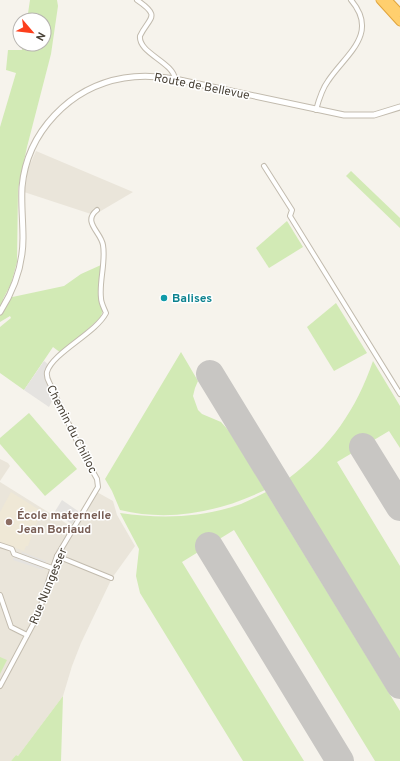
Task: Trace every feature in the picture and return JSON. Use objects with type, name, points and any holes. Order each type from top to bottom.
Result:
[{"type":"highway","points":[[380,0],[400,22]]},
{"type":"highway","points":[[388,0],[400,12]]},
{"type":"street","points":[[137,0],[150,11],[152,17],[151,21],[140,36],[141,42],[174,72],[175,78]]},
{"type":"street","points":[[316,110],[321,93],[328,80],[352,51],[361,33],[361,18],[356,5],[351,0]]},
{"type":"street","name":"Route de Bellevue","points":[[0,312],[16,280],[22,256],[22,187],[26,167],[34,145],[49,120],[75,97],[88,90],[107,82],[136,76],[158,76],[175,78],[344,115],[380,114],[400,107]]},
{"type":"street","points":[[264,166],[292,210],[290,216],[400,394]]},
{"type":"street","name":"Chemin du Chilloc","points":[[97,210],[93,213],[91,220],[103,243],[101,300],[106,313],[98,323],[50,366],[47,375],[83,454],[97,479],[98,487]]},
{"type":"street","name":"Rue Nungesser","points":[[0,686],[38,615],[57,556],[98,487]]},
{"type":"street","points":[[0,545],[12,549],[14,554],[52,568]]},
{"type":"street","points":[[57,556],[111,578]]},
{"type":"street","points":[[0,595],[11,627],[27,635]]},
{"type":"shaded area","points":[[36,151],[133,192],[94,215],[24,192],[28,169]]},
{"type":"shaded area","points":[[44,361],[49,365],[47,375],[55,395],[49,407],[24,390]]},
{"type":"shaded area","points":[[0,459],[8,463],[10,466],[0,481]]},
{"type":"shaded area","points":[[0,482],[72,527],[95,491],[113,501],[117,515],[135,546],[112,578],[81,643],[63,696],[18,756],[16,755],[11,761],[0,761]]},
{"type":"shaded area","points":[[11,492],[41,511],[28,546],[26,546],[24,551],[0,542],[0,512]]},
{"type":"shaded area","points":[[62,500],[78,511],[78,515],[72,524],[54,513]]},
{"type":"shaded area","points":[[22,552],[46,561],[43,570],[13,560],[14,556],[19,558]]},
{"type":"green space","points":[[30,0],[57,0],[58,6],[52,47],[52,12],[28,12]]},
{"type":"green space","points":[[8,50],[12,50],[12,52],[51,52],[18,189],[17,262],[11,284],[3,299],[64,286],[81,274],[101,265],[98,297],[104,308],[100,318],[61,353],[53,347],[24,390],[0,373],[0,327],[11,318],[10,316],[0,322],[0,127],[16,73],[6,70]]},
{"type":"green space","points":[[351,171],[400,218],[400,228],[346,176]]},
{"type":"green space","points":[[287,221],[303,247],[269,268],[256,248]]},
{"type":"green space","points":[[336,303],[367,353],[334,371],[307,327]]},
{"type":"green space","points":[[181,352],[198,381],[193,396],[198,410],[202,414],[221,422],[229,431],[265,490],[230,504],[194,513],[157,515],[120,510],[105,479]]},
{"type":"green space","points":[[373,361],[400,406],[400,448],[389,431],[337,462],[400,566],[400,659],[289,478],[304,466],[330,440],[359,395]]},
{"type":"green space","points":[[29,413],[77,469],[45,496],[0,444],[0,438]]},
{"type":"green space","points":[[266,492],[400,711],[400,761],[375,761],[234,530],[182,562],[304,761],[243,761],[140,593],[136,576],[139,549],[120,513],[151,516],[196,515],[226,509],[241,504]]},
{"type":"green space","points":[[0,657],[7,660],[0,674]]},
{"type":"green space","points":[[63,696],[61,761],[11,761],[16,755],[18,756]]},
{"type":"runway","points":[[210,374],[400,685]]},
{"type":"runway","points":[[363,447],[400,507]]},
{"type":"runway","points":[[209,546],[340,761]]},
{"type":"place","name":"Balises","points":[[164,298]]},
{"type":"place","name":"École maternelle Jean Boriaud","points":[[9,522]]}]
